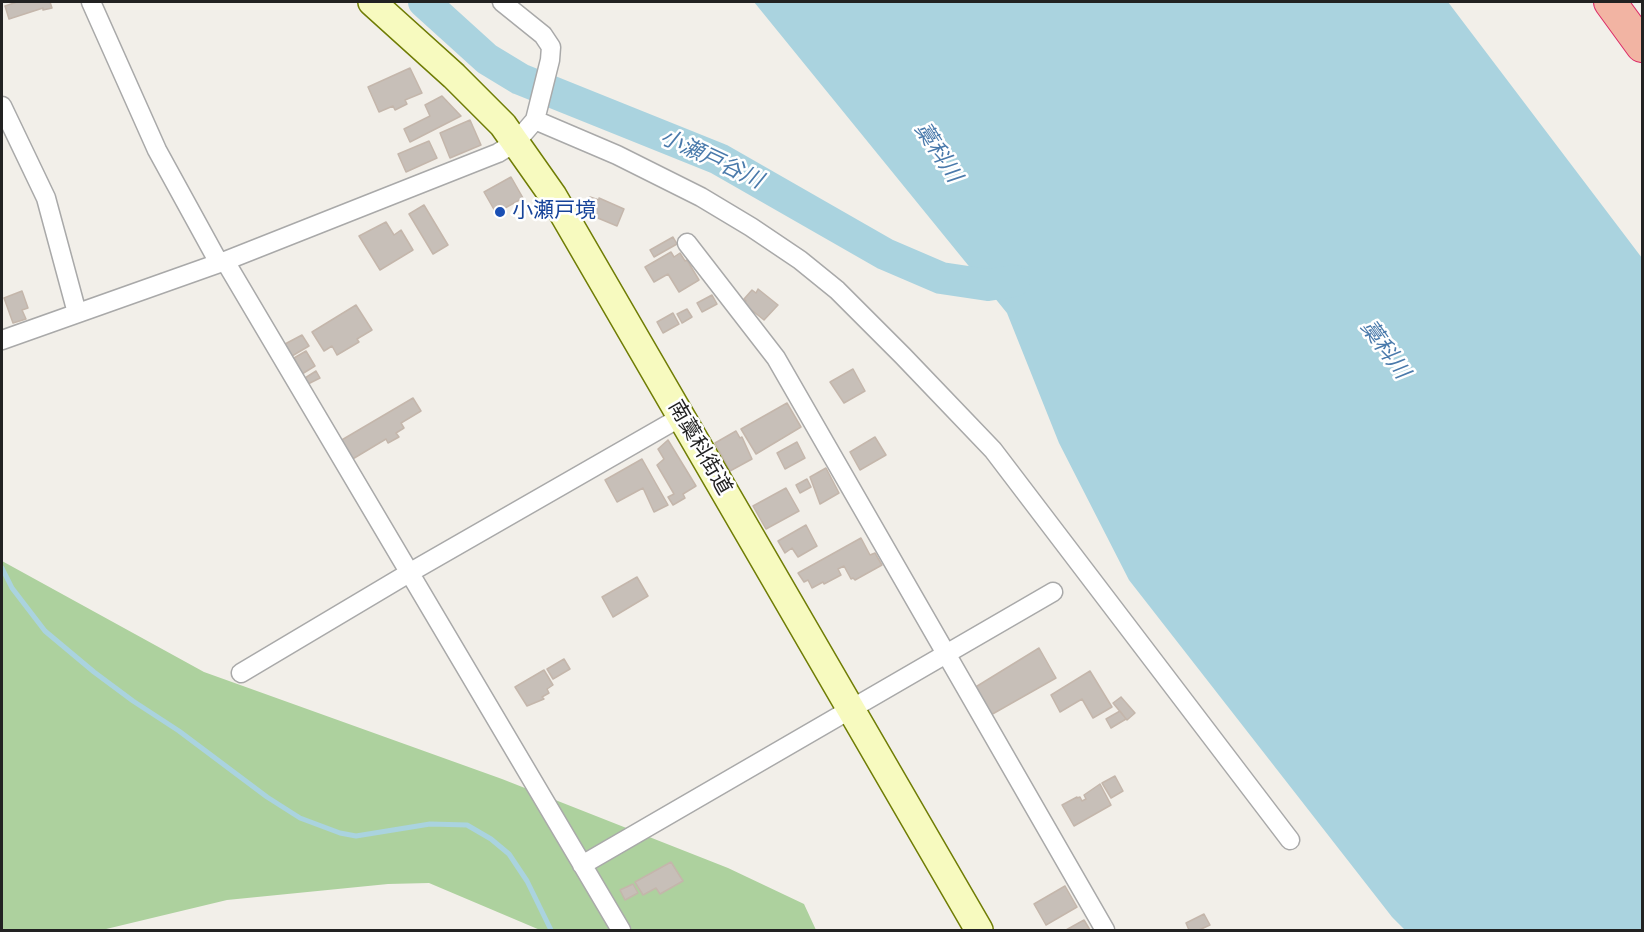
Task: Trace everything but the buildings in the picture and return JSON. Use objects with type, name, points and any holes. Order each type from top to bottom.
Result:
[{"type":"highway","points":[[1610,2],[1642,46]]},
{"type":"main road","name":"南藁科街道","points":[[372,2],[454,76],[503,125],[553,196],[979,930]]},
{"type":"street","points":[[91,2],[157,150],[621,930]]},
{"type":"street","points":[[2,340],[222,262],[498,153],[516,142],[535,120],[550,60],[550,47],[543,35],[502,2]]},
{"type":"street","points":[[2,106],[46,198],[76,313]]},
{"type":"street","points":[[535,120],[617,155],[701,197],[800,260],[837,290],[993,450],[1290,840]]},
{"type":"street","points":[[687,243],[776,358],[1105,930]]},
{"type":"street","points":[[241,673],[681,417]]},
{"type":"street","points":[[582,865],[1053,592]]},
{"type":"green space","points":[[2,561],[204,672],[502,779],[728,868],[804,904],[816,930],[540,930],[429,883],[388,884],[227,900],[102,930],[2,930]]},
{"type":"water","name":"藁科川","points":[[754,2],[1448,2],[1642,258],[1642,930],[1405,930],[1392,917],[1129,580],[1059,443],[1007,313]]},
{"type":"waterway","name":"小瀬戸谷川","points":[[424,2],[487,59],[520,79],[719,159],[885,254],[941,278],[988,285],[1014,281]]},
{"type":"waterway","points":[[2,568],[12,588],[45,631],[94,672],[179,731],[267,797],[300,818],[340,833],[356,836],[430,824],[467,825],[491,839],[509,854],[527,881],[551,930]]},
{"type":"place","name":"小瀬戸境","points":[[500,212]]}]
